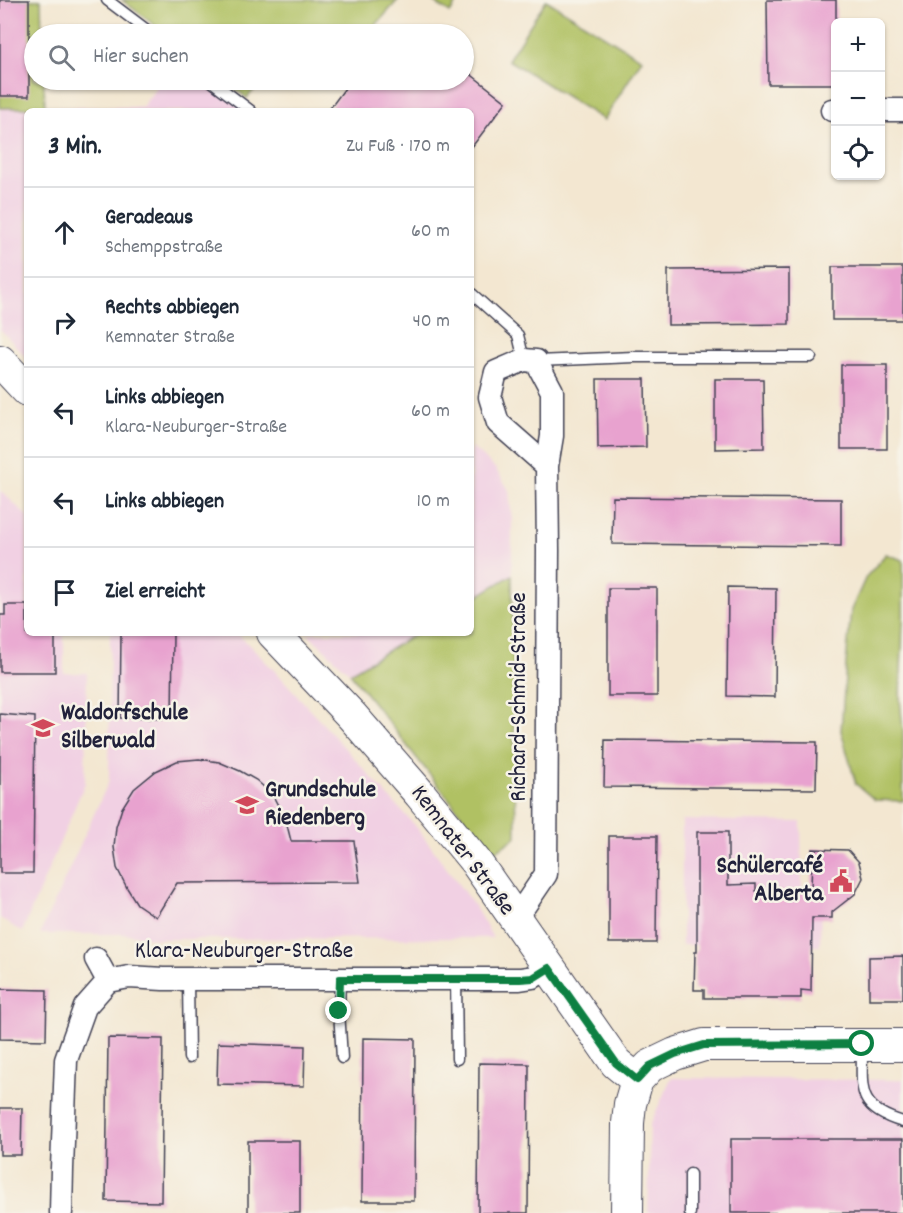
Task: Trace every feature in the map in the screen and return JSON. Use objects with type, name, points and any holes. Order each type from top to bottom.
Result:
[{"type":"street","points":[[885,110],[903,110]]},
{"type":"street","points":[[530,360],[496,372],[490,397],[498,423],[547,466]]},
{"type":"street","name":"Richard-Schmid-Straße","points":[[512,917],[525,904],[546,874],[549,550],[547,466],[552,436],[552,391],[530,360]]},
{"type":"street","points":[[0,361],[24,387]]},
{"type":"street","name":"Kemnater Straße","points":[[276,636],[352,716],[420,794],[474,861],[616,1063],[637,1080]]},
{"type":"street","points":[[96,959],[108,981]]},
{"type":"street","name":"Klara-Neuburger-Straße","points":[[61,1213],[66,1060],[85,1007],[108,981],[129,978],[533,978],[549,968]]},
{"type":"street","points":[[627,1213],[630,1104],[637,1080],[650,1066],[675,1054],[704,1045],[903,1045]]},
{"type":"lane","points":[[107,0],[139,24]]},
{"type":"lane","points":[[223,90],[247,108]]},
{"type":"lane","points":[[474,296],[518,336],[530,360],[634,357],[811,357]]},
{"type":"lane","points":[[456,978],[457,1059]]},
{"type":"lane","points":[[188,979],[189,1058]]},
{"type":"lane","points":[[340,979],[339,1011],[342,1058]]},
{"type":"lane","points":[[862,1044],[864,1097],[872,1107],[886,1117],[903,1122]]},
{"type":"lane","points":[[690,1174],[690,1213]]},
{"type":"shaded area","points":[[155,90],[223,90],[247,108],[24,108],[24,355],[0,329],[0,108],[142,107]]},
{"type":"shaded area","points":[[474,450],[495,468],[509,490],[512,519],[512,575],[474,598]]},
{"type":"shaded area","name":"Waldorfschule Silberwald","points":[[0,490],[24,513],[24,636],[64,636],[64,673],[87,673],[85,783],[22,932],[0,918]]},
{"type":"shaded area","name":"Grundschule Riedenberg","points":[[110,636],[240,636],[278,674],[418,829],[475,907],[493,938],[156,939],[129,934],[40,934],[109,781]]},
{"type":"shaded area","points":[[310,636],[412,636],[350,673]]},
{"type":"shaded area","points":[[682,820],[801,822],[802,898],[821,899],[820,946],[682,945]]},
{"type":"shaded area","points":[[671,1078],[903,1080],[903,1213],[648,1213],[650,1125]]},
{"type":"green space","points":[[0,0],[41,0],[42,24],[24,24],[24,90],[44,90],[45,108],[0,108]]},
{"type":"green space","points":[[122,0],[398,0],[377,24],[153,24]]},
{"type":"green space","points":[[431,0],[459,0],[450,13]]},
{"type":"green space","points":[[546,0],[642,59],[604,120],[508,60]]},
{"type":"green space","points":[[237,90],[254,90],[247,98]]},
{"type":"green space","points":[[886,554],[903,560],[900,699],[903,731],[903,801],[875,800],[856,784],[841,731],[851,610],[866,577]]},
{"type":"green space","points":[[512,575],[516,837],[492,854],[350,673],[412,636],[474,636],[474,598]]},
{"type":"building","points":[[0,0],[29,0],[29,24],[24,24],[24,90],[29,90],[29,96],[0,96]]},
{"type":"building","points":[[767,0],[836,0],[836,18],[831,18],[831,84],[768,84]]},
{"type":"building","points":[[474,77],[506,102],[474,144],[474,108],[330,108],[344,90],[474,90]]},
{"type":"building","points":[[832,267],[903,267],[903,320],[832,320]]},
{"type":"building","points":[[789,269],[789,324],[668,325],[668,270]]},
{"type":"building","points":[[841,365],[887,365],[887,449],[841,449]]},
{"type":"building","points":[[597,379],[645,379],[646,447],[598,448]]},
{"type":"building","points":[[715,379],[763,379],[764,448],[715,449]]},
{"type":"building","points":[[613,497],[841,499],[841,546],[612,544]]},
{"type":"building","points":[[728,587],[776,588],[775,697],[727,696]]},
{"type":"building","points":[[608,588],[657,588],[657,696],[608,696]]},
{"type":"building","points":[[5,605],[24,605],[24,636],[55,636],[55,672],[0,672],[0,615],[5,615]]},
{"type":"building","points":[[121,636],[173,636],[172,719],[120,718]]},
{"type":"building","points":[[0,714],[35,717],[33,873],[0,873]]},
{"type":"building","points":[[605,740],[817,742],[816,789],[604,787]]},
{"type":"building","points":[[199,759],[219,762],[240,771],[256,780],[272,794],[286,821],[291,841],[354,841],[360,882],[177,883],[156,917],[137,904],[117,868],[114,847],[116,827],[122,808],[134,789],[156,771],[177,761]]},
{"type":"building","points":[[697,832],[728,832],[728,885],[756,884],[756,891],[811,891],[812,849],[848,850],[859,862],[863,878],[855,894],[832,912],[832,918],[812,918],[811,991],[801,990],[801,998],[704,998],[704,990],[694,990],[695,952],[697,952]]},
{"type":"building","points":[[609,836],[657,836],[656,943],[609,943]]},
{"type":"building","points":[[903,956],[903,999],[869,999],[869,957]]},
{"type":"building","points":[[0,989],[47,990],[46,1040],[0,1039]]},
{"type":"building","points":[[108,1038],[163,1039],[161,1202],[106,1201]]},
{"type":"building","points":[[363,1038],[415,1039],[414,1201],[362,1201]]},
{"type":"building","points":[[218,1043],[305,1046],[304,1086],[217,1084]]},
{"type":"building","points":[[479,1063],[529,1064],[528,1213],[478,1213]]},
{"type":"building","points":[[0,1108],[22,1108],[21,1155],[0,1155]]},
{"type":"building","points":[[731,1139],[903,1139],[903,1213],[731,1213]]},
{"type":"building","points":[[248,1141],[300,1141],[300,1213],[248,1213]]},
{"type":"place","name":"Waldorfschule Silberwald","points":[[43,728]]},
{"type":"place","name":"Grundschule Riedenberg","points":[[247,805]]},
{"type":"place","name":"Schülercafé Alberta","points":[[841,881]]},
{"type":"route","points":[[339,1011],[340,979],[520,979],[533,978],[549,968],[616,1063],[637,1080],[650,1066],[675,1054],[704,1045],[862,1044]]}]
